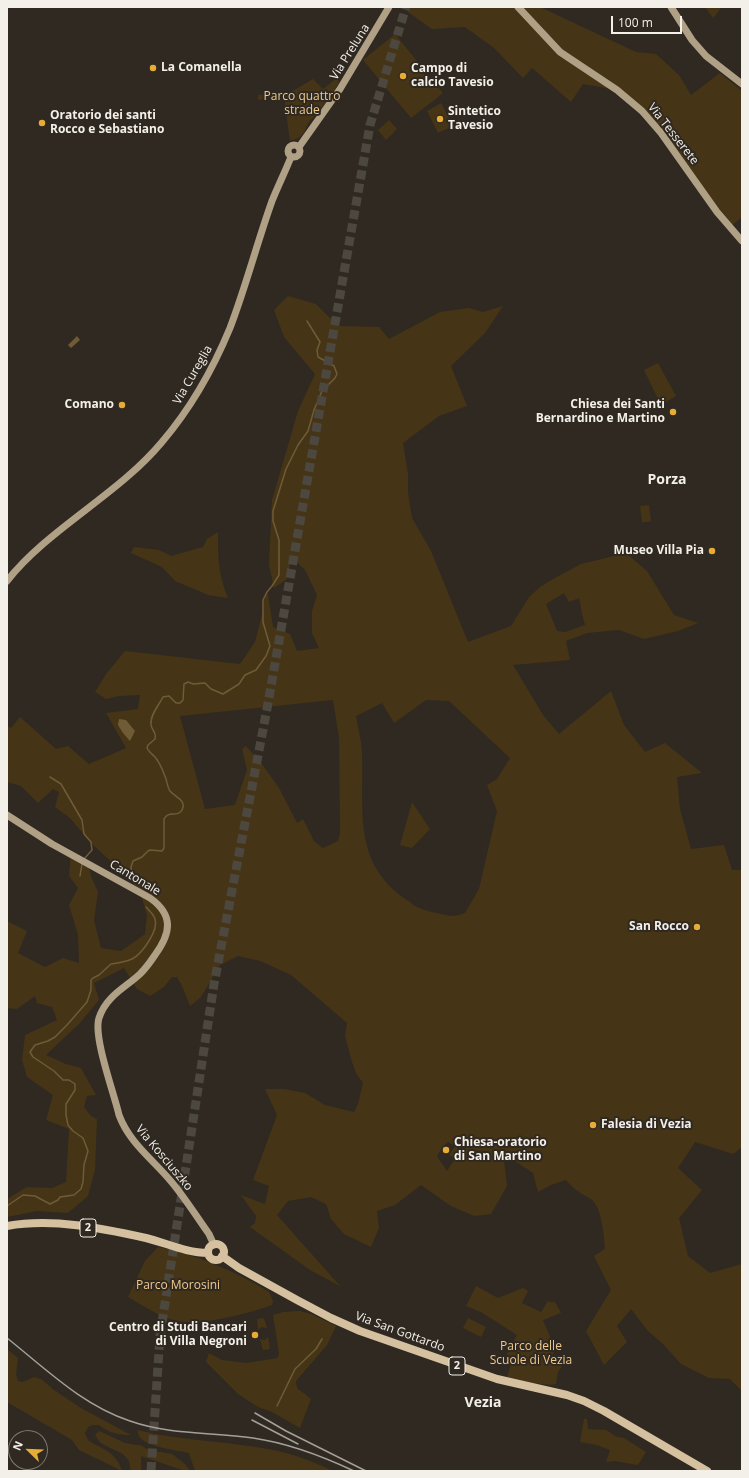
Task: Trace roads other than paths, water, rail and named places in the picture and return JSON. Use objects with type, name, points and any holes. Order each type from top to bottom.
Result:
[{"type":"main road","name":"2","points":[[7,1226],[34,1223],[66,1224],[146,1238],[198,1252],[208,1253]]},
{"type":"main road","points":[[214,1244],[222,1247],[224,1252],[222,1256],[215,1260],[211,1258],[208,1253],[209,1248],[214,1244]]},
{"type":"main road","name":"Via San Gottardo","points":[[222,1256],[239,1268],[297,1300],[360,1331],[497,1380],[568,1395],[584,1401],[604,1411],[707,1471]]},
{"type":"street","name":"Via Preluna","points":[[292,157],[288,152],[289,148],[292,145],[298,147],[340,88],[389,7]]},
{"type":"street","name":"Via Tesserete","points":[[518,7],[560,52],[617,90],[642,111],[661,133],[717,212],[742,241]]},
{"type":"street","points":[[671,7],[702,51],[713,62],[742,84]]},
{"type":"street","name":"Via Cureglia","points":[[7,582],[35,552],[119,483],[151,454],[173,429],[198,392],[218,355],[230,327],[273,199],[292,157]]},
{"type":"street","name":"Cantonale","points":[[7,815],[52,844],[150,898],[162,908],[165,913],[168,929],[162,946],[140,974],[118,991]]},
{"type":"street","name":"Via Kosciuszko","points":[[118,991],[106,1004],[98,1026],[102,1050],[119,1115],[133,1141],[169,1179],[210,1234],[214,1244]]},
{"type":"waterway","points":[[133,880],[131,867],[133,861],[142,857],[150,850],[162,851],[164,848],[164,819],[168,815],[178,814],[183,807],[182,801],[170,791],[160,765],[147,748],[148,745],[155,739],[155,734],[151,724],[155,710],[163,697],[169,696],[176,703],[180,703],[183,700],[184,684],[188,682],[193,684],[205,683],[211,689],[223,694],[239,684],[245,675],[256,670],[266,656],[270,646],[263,622],[263,600],[279,575],[279,540],[273,521],[273,511],[286,469],[298,445],[308,431],[314,410],[322,391],[337,374],[334,366],[318,357],[317,350],[320,342],[307,321]]},
{"type":"waterway","points":[[50,777],[61,784],[82,820],[84,834],[91,842],[92,850],[84,859]]},
{"type":"waterway","points":[[80,876],[82,864]]},
{"type":"waterway","points":[[7,1206],[23,1195],[35,1196],[50,1204],[58,1200],[60,1197],[74,1195],[81,1189],[84,1165],[88,1151],[83,1138],[73,1131],[68,1125],[66,1115],[66,1104],[75,1090],[75,1084],[69,1080],[63,1080],[54,1071],[33,1057],[30,1052],[35,1045],[55,1037],[87,1002],[91,990],[91,980],[93,978],[99,975],[111,964],[132,959],[145,947],[156,924],[154,916],[146,907]]},
{"type":"waterway","points":[[277,1406],[295,1369],[316,1349],[322,1339]]},
{"type":"tunnel","points":[[151,1471],[160,1336],[214,984],[267,709],[370,125],[406,7]]},
{"type":"railway","points":[[7,1338],[50,1374],[80,1396],[96,1406],[130,1421],[160,1429],[266,1440],[305,1451],[354,1471]]},
{"type":"railway","points":[[255,1413],[286,1431],[366,1471]]},
{"type":"railway","points":[[252,1420],[298,1444]]},
{"type":"place","name":"La Comanella","points":[[153,68]]},
{"type":"place","name":"Campo di calcio Tavesio","points":[[403,76]]},
{"type":"place","name":"Sintetico Tavesio","points":[[440,119]]},
{"type":"place","name":"Oratorio dei santi Rocco e Sebastiano","points":[[42,123]]},
{"type":"place","name":"Comano","points":[[122,405]]},
{"type":"place","name":"Chiesa dei Santi Bernardino e Martino","points":[[673,412]]},
{"type":"place","name":"Museo Villa Pia","points":[[712,551]]},
{"type":"place","name":"San Rocco","points":[[697,927]]},
{"type":"place","name":"Falesia di Vezia","points":[[593,1125]]},
{"type":"place","name":"Chiesa-oratorio di San Martino","points":[[446,1150]]},
{"type":"place","name":"Centro di Studi Bancari di Villa Negroni","points":[[255,1335]]},
{"type":"district","name":"Porza","points":[[667,480]]},
{"type":"district","name":"Vezia","points":[[483,1403]]},
{"type":"park label","name":"Parco quattro strade","points":[[302,104]]},
{"type":"park label","name":"Parco Morosini","points":[[178,1286]]},
{"type":"park label","name":"Parco delle Scuole di Vezia","points":[[531,1354]]}]
